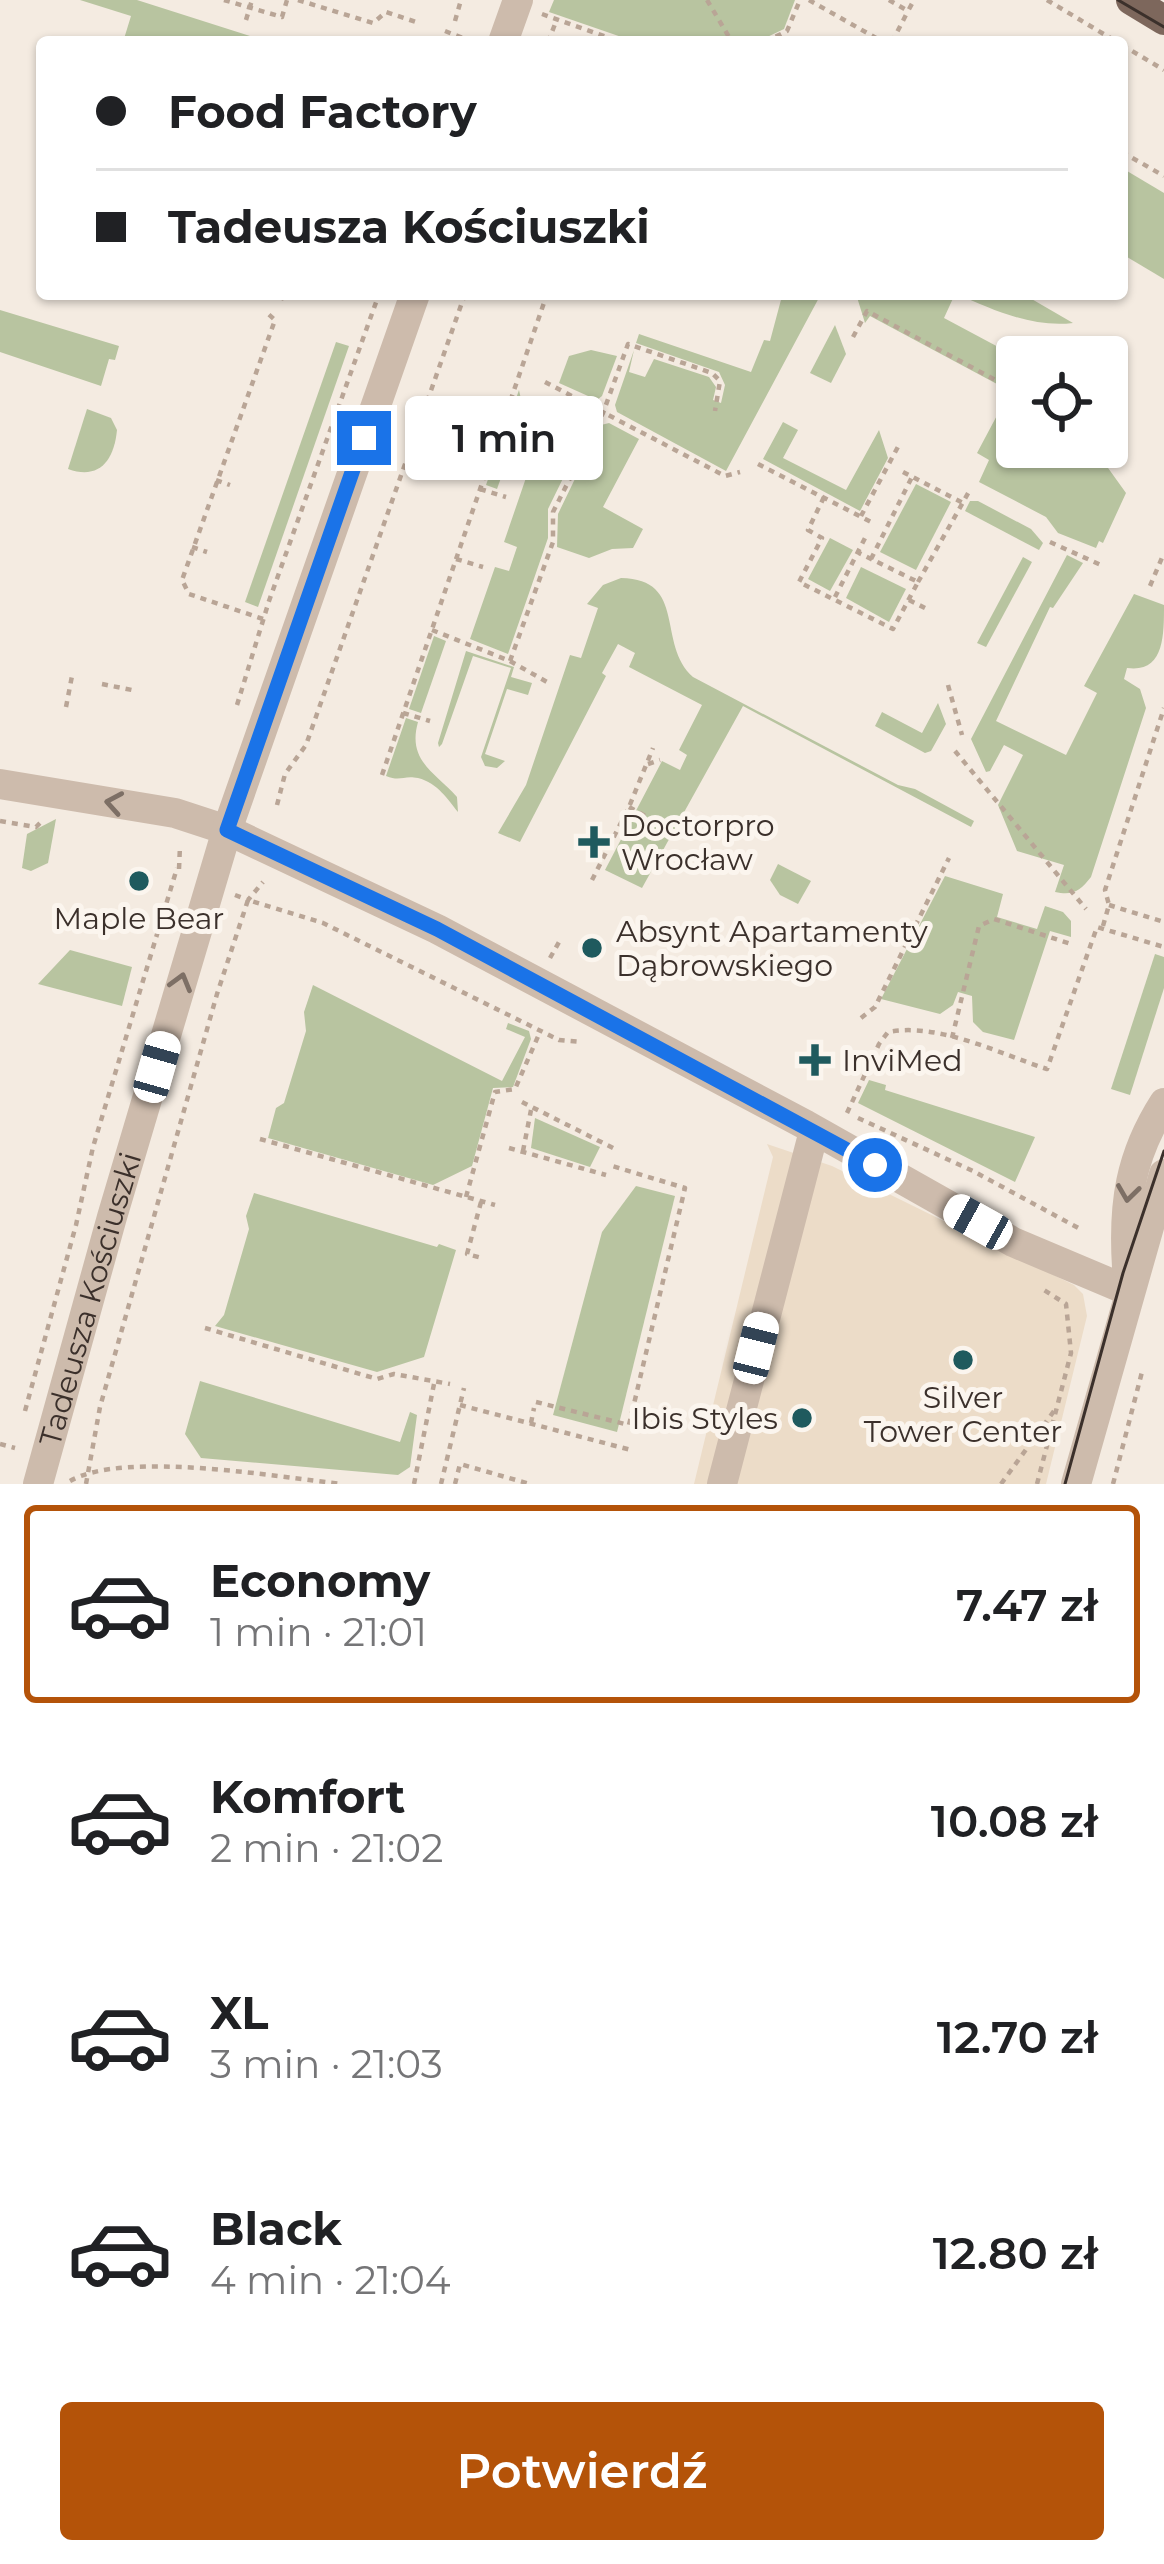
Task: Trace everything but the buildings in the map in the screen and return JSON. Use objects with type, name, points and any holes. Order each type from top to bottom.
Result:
[{"type":"main road","points":[[1131,0],[1164,20]]},
{"type":"street","points":[[505,36],[518,0]]},
{"type":"street","name":"Tadeusza Kościuszki","points":[[38,1484],[227,830],[413,300]]},
{"type":"street","points":[[0,784],[175,813],[227,830],[437,929],[1013,1242],[1129,1291]]},
{"type":"street","points":[[1129,1291],[1127,1185],[1134,1159],[1164,1102]]},
{"type":"street","points":[[722,1484],[814,1131]]},
{"type":"street","points":[[1076,1484],[1164,1174]]},
{"type":"path","points":[[224,0],[282,17],[286,1],[277,0]]},
{"type":"path","points":[[246,20],[252,0]]},
{"type":"path","points":[[298,0],[373,22],[386,12],[419,23]]},
{"type":"path","points":[[454,21],[461,0]]},
{"type":"path","points":[[547,0],[542,14],[604,36]]},
{"type":"path","points":[[707,0],[728,36]]},
{"type":"path","points":[[777,36],[787,31],[800,0]]},
{"type":"path","points":[[809,0],[872,36]]},
{"type":"path","points":[[889,0],[908,10]]},
{"type":"path","points":[[895,36],[914,0]]},
{"type":"path","points":[[1047,0],[1106,36]]},
{"type":"path","points":[[550,36],[556,19]]},
{"type":"path","points":[[445,31],[456,36]]},
{"type":"path","points":[[1128,49],[1164,70]]},
{"type":"path","points":[[1128,155],[1164,176]]},
{"type":"path","points":[[235,711],[262,619],[377,300]]},
{"type":"path","points":[[277,805],[285,774],[305,746],[462,300]]},
{"type":"path","points":[[382,775],[545,300]]},
{"type":"path","points":[[262,619],[183,589],[182,580],[275,320],[265,311]]},
{"type":"path","points":[[853,337],[867,311],[996,381]]},
{"type":"path","points":[[510,661],[553,542],[553,512],[602,412],[628,344],[712,373],[720,381],[715,411]]},
{"type":"path","points":[[263,352],[275,357]]},
{"type":"path","points":[[545,382],[724,476],[740,472]]},
{"type":"path","points":[[238,419],[252,423]]},
{"type":"path","points":[[861,516],[900,442]]},
{"type":"path","points":[[758,464],[873,523]]},
{"type":"path","points":[[903,472],[963,503]]},
{"type":"path","points":[[871,559],[912,477]]},
{"type":"path","points":[[215,480],[230,485]]},
{"type":"path","points":[[824,497],[808,530],[822,538],[799,582],[893,629],[971,488]]},
{"type":"path","points":[[480,489],[506,497]]},
{"type":"path","points":[[834,600],[865,538]]},
{"type":"path","points":[[1050,542],[1102,566]]},
{"type":"path","points":[[193,547],[207,552]]},
{"type":"path","points":[[859,553],[918,582]]},
{"type":"path","points":[[1150,586],[1164,553]]},
{"type":"path","points":[[456,559],[483,567]]},
{"type":"path","points":[[909,600],[925,608]]},
{"type":"path","points":[[432,631],[510,661],[547,682]]},
{"type":"path","points":[[66,707],[72,676]]},
{"type":"path","points":[[102,684],[131,690]]},
{"type":"path","points":[[948,685],[962,735]]},
{"type":"path","points":[[847,1113],[888,1032],[914,1031],[952,1039],[1047,1070],[1092,933],[1103,926],[1109,905],[1105,890],[1164,708]]},
{"type":"path","points":[[404,713],[430,721]]},
{"type":"path","points":[[592,880],[653,748]]},
{"type":"path","points":[[955,751],[1086,909]]},
{"type":"path","points":[[649,764],[660,760]]},
{"type":"path","points":[[268,801],[277,805],[284,818]]},
{"type":"path","points":[[629,807],[651,819]]},
{"type":"path","points":[[23,1421],[99,1125],[182,835]]},
{"type":"path","points":[[598,845],[607,851]]},
{"type":"path","points":[[861,1018],[875,1007],[949,858]]},
{"type":"path","points":[[176,868],[189,874]]},
{"type":"path","points":[[86,1484],[100,1407],[217,994],[248,900],[267,878]]},
{"type":"path","points":[[233,894],[323,923],[559,1040]]},
{"type":"path","points":[[1109,905],[1164,922]]},
{"type":"path","points":[[952,1039],[979,926],[994,919],[1074,945]]},
{"type":"path","points":[[1103,926],[1164,946]]},
{"type":"path","points":[[547,963],[559,942]]},
{"type":"path","points":[[466,1198],[495,1092],[515,1089],[540,1032]]},
{"type":"path","points":[[522,1102],[615,1149]]},
{"type":"path","points":[[523,1151],[532,1107]]},
{"type":"path","points":[[260,1139],[495,1205]]},
{"type":"path","points":[[509,1148],[606,1175]]},
{"type":"path","points":[[531,1424],[535,1405],[629,1425],[686,1188],[609,1165]]},
{"type":"path","points":[[481,1202],[467,1254],[482,1258]]},
{"type":"path","points":[[1037,1484],[1071,1353],[1066,1304]]},
{"type":"path","points":[[205,1328],[376,1378],[394,1374],[450,1384]]},
{"type":"path","points":[[1113,1484],[1147,1352]]},
{"type":"path","points":[[414,1484],[434,1383]]},
{"type":"path","points":[[441,1484],[464,1388]]},
{"type":"path","points":[[460,1405],[631,1450]]},
{"type":"path","points":[[1001,1484],[1057,1408]]},
{"type":"path","points":[[11,1461],[19,1435]]},
{"type":"path","points":[[0,1444],[15,1448]]},
{"type":"path","points":[[87,1471],[130,1464],[343,1484]]},
{"type":"path","points":[[455,1484],[460,1465],[529,1484]]},
{"type":"green space","points":[[80,0],[137,0],[250,36],[125,36],[131,16]]},
{"type":"green space","points":[[554,0],[795,0],[784,29],[769,36],[619,36],[549,12]]},
{"type":"green space","points":[[1128,172],[1164,193],[1164,279],[1128,258]]},
{"type":"green space","points":[[781,300],[818,300],[726,471],[617,412],[615,405],[634,350],[629,372],[645,377],[654,359],[709,377],[716,387],[713,400],[721,403],[725,385],[719,372],[636,343],[639,334],[751,372],[764,340],[770,341]]},
{"type":"green space","points":[[858,300],[952,300],[944,318],[996,346],[996,384],[870,316],[865,323]]},
{"type":"green space","points":[[971,300],[1033,300],[1073,323],[1028,320]]},
{"type":"green space","points":[[0,310],[119,346],[115,360],[109,359],[101,386],[0,352]]},
{"type":"green space","points":[[835,325],[846,354],[831,383],[810,373]]},
{"type":"green space","points":[[336,342],[349,346],[258,607],[245,602]]},
{"type":"green space","points":[[591,350],[617,356],[597,400],[559,383],[569,356]]},
{"type":"green space","points":[[519,390],[524,413],[497,489],[486,485]]},
{"type":"green space","points":[[570,401],[594,415],[548,509],[548,538],[508,654],[470,639],[495,567],[509,571],[517,547],[504,542],[541,434],[560,440]]},
{"type":"green space","points":[[87,409],[111,418],[117,430],[103,465],[79,472],[68,469]]},
{"type":"green space","points":[[996,417],[996,468],[1108,468],[1126,493],[1103,543],[1099,541],[1096,548],[1058,533],[1046,517],[979,482],[989,460],[977,453]]},
{"type":"green space","points":[[783,422],[798,430],[783,458],[846,490],[879,430],[888,458],[860,511],[763,459]]},
{"type":"green space","points":[[609,423],[639,439],[603,507],[643,529],[633,548],[612,549],[589,558],[557,547],[558,514],[601,425]]},
{"type":"green space","points":[[916,484],[951,502],[916,570],[880,552]]},
{"type":"green space","points":[[970,501],[1031,529],[1043,543],[1039,550],[965,511]]},
{"type":"green space","points":[[830,538],[853,550],[830,591],[808,579]]},
{"type":"green space","points":[[1067,555],[1083,563],[1050,607],[996,721],[1066,755],[1097,693],[1084,686],[1134,594],[1164,605],[1162,640],[1155,659],[1139,668],[1127,668],[1124,679],[1140,689],[1146,708],[1091,877],[1071,893],[1055,892],[1064,865],[1017,851],[998,805],[1023,755],[1004,745],[986,772],[971,739]]},
{"type":"green space","points":[[1023,557],[1032,562],[986,647],[977,643]]},
{"type":"green space","points":[[861,567],[906,589],[889,622],[846,598]]},
{"type":"green space","points":[[621,578],[642,581],[655,589],[682,663],[693,677],[898,785],[915,789],[974,821],[971,827],[743,706],[642,888],[605,870],[662,761],[680,770],[687,755],[679,750],[702,705],[629,667],[635,653],[618,644],[520,842],[498,833],[526,785],[570,655],[581,658],[598,608],[587,604],[603,585]]},
{"type":"green space","points":[[434,636],[446,641],[421,713],[409,709]]},
{"type":"green space","points":[[466,651],[514,667],[511,677],[532,683],[528,695],[507,689],[485,754],[505,761],[497,768],[485,766],[481,757],[511,668],[473,656],[439,747]]},
{"type":"green space","points":[[938,703],[946,724],[931,751],[925,753],[875,726],[882,712],[922,733]]},
{"type":"green space","points":[[406,718],[418,722],[420,756],[457,797],[458,812],[425,780],[386,776]]},
{"type":"green space","points":[[56,819],[48,863],[31,871],[22,868],[27,834]]},
{"type":"green space","points":[[778,864],[811,881],[798,904],[780,895],[770,880]]},
{"type":"green space","points":[[945,876],[1003,894],[997,917],[1037,929],[1045,906],[1063,912],[1071,921],[1071,937],[1050,931],[1014,1040],[983,1032],[973,1022],[972,996],[958,992],[953,1005],[940,1014],[881,999]]},
{"type":"green space","points":[[70,950],[132,967],[122,1006],[38,984]]},
{"type":"green space","points":[[1155,954],[1164,957],[1164,988],[1130,1095],[1111,1089]]},
{"type":"green space","points":[[313,985],[502,1081],[525,1037],[506,1029],[508,1023],[529,1031],[531,1039],[513,1087],[493,1088],[472,1166],[433,1185],[268,1138],[306,1031],[304,1012]]},
{"type":"green space","points":[[869,1080],[886,1085],[885,1090],[1035,1137],[1015,1182],[858,1103]]},
{"type":"green space","points":[[535,1118],[600,1147],[590,1167],[531,1148]]},
{"type":"green space","points":[[636,1186],[675,1196],[617,1432],[553,1415],[602,1232]]},
{"type":"green space","points":[[254,1193],[456,1250],[424,1357],[377,1372],[215,1326],[224,1315],[249,1229],[246,1216]]},
{"type":"green space","points":[[200,1381],[400,1442],[410,1412],[417,1415],[410,1467],[398,1475],[201,1458],[185,1434]]},
{"type":"shaded area","points":[[767,1144],[832,1166],[1074,1285],[1083,1294],[1087,1316],[1046,1484],[694,1484],[773,1157]]},
{"type":"tram line","points":[[1118,0],[1164,27]]},
{"type":"tram line","points":[[1065,1484],[1123,1273],[1164,1151]]},
{"type":"place","name":"Doctorpro Wrocław","points":[[594,842]]},
{"type":"place","name":"Maple Bear","points":[[139,881]]},
{"type":"place","name":"Absynt Apartamenty Dąbrowskiego","points":[[592,948]]},
{"type":"place","name":"InviMed","points":[[815,1060]]},
{"type":"place","name":"Silver Tower Center","points":[[963,1360]]},
{"type":"place","name":"Ibis Styles","points":[[802,1418]]},
{"type":"route","points":[[364,438],[227,830],[437,929],[875,1165]]}]
